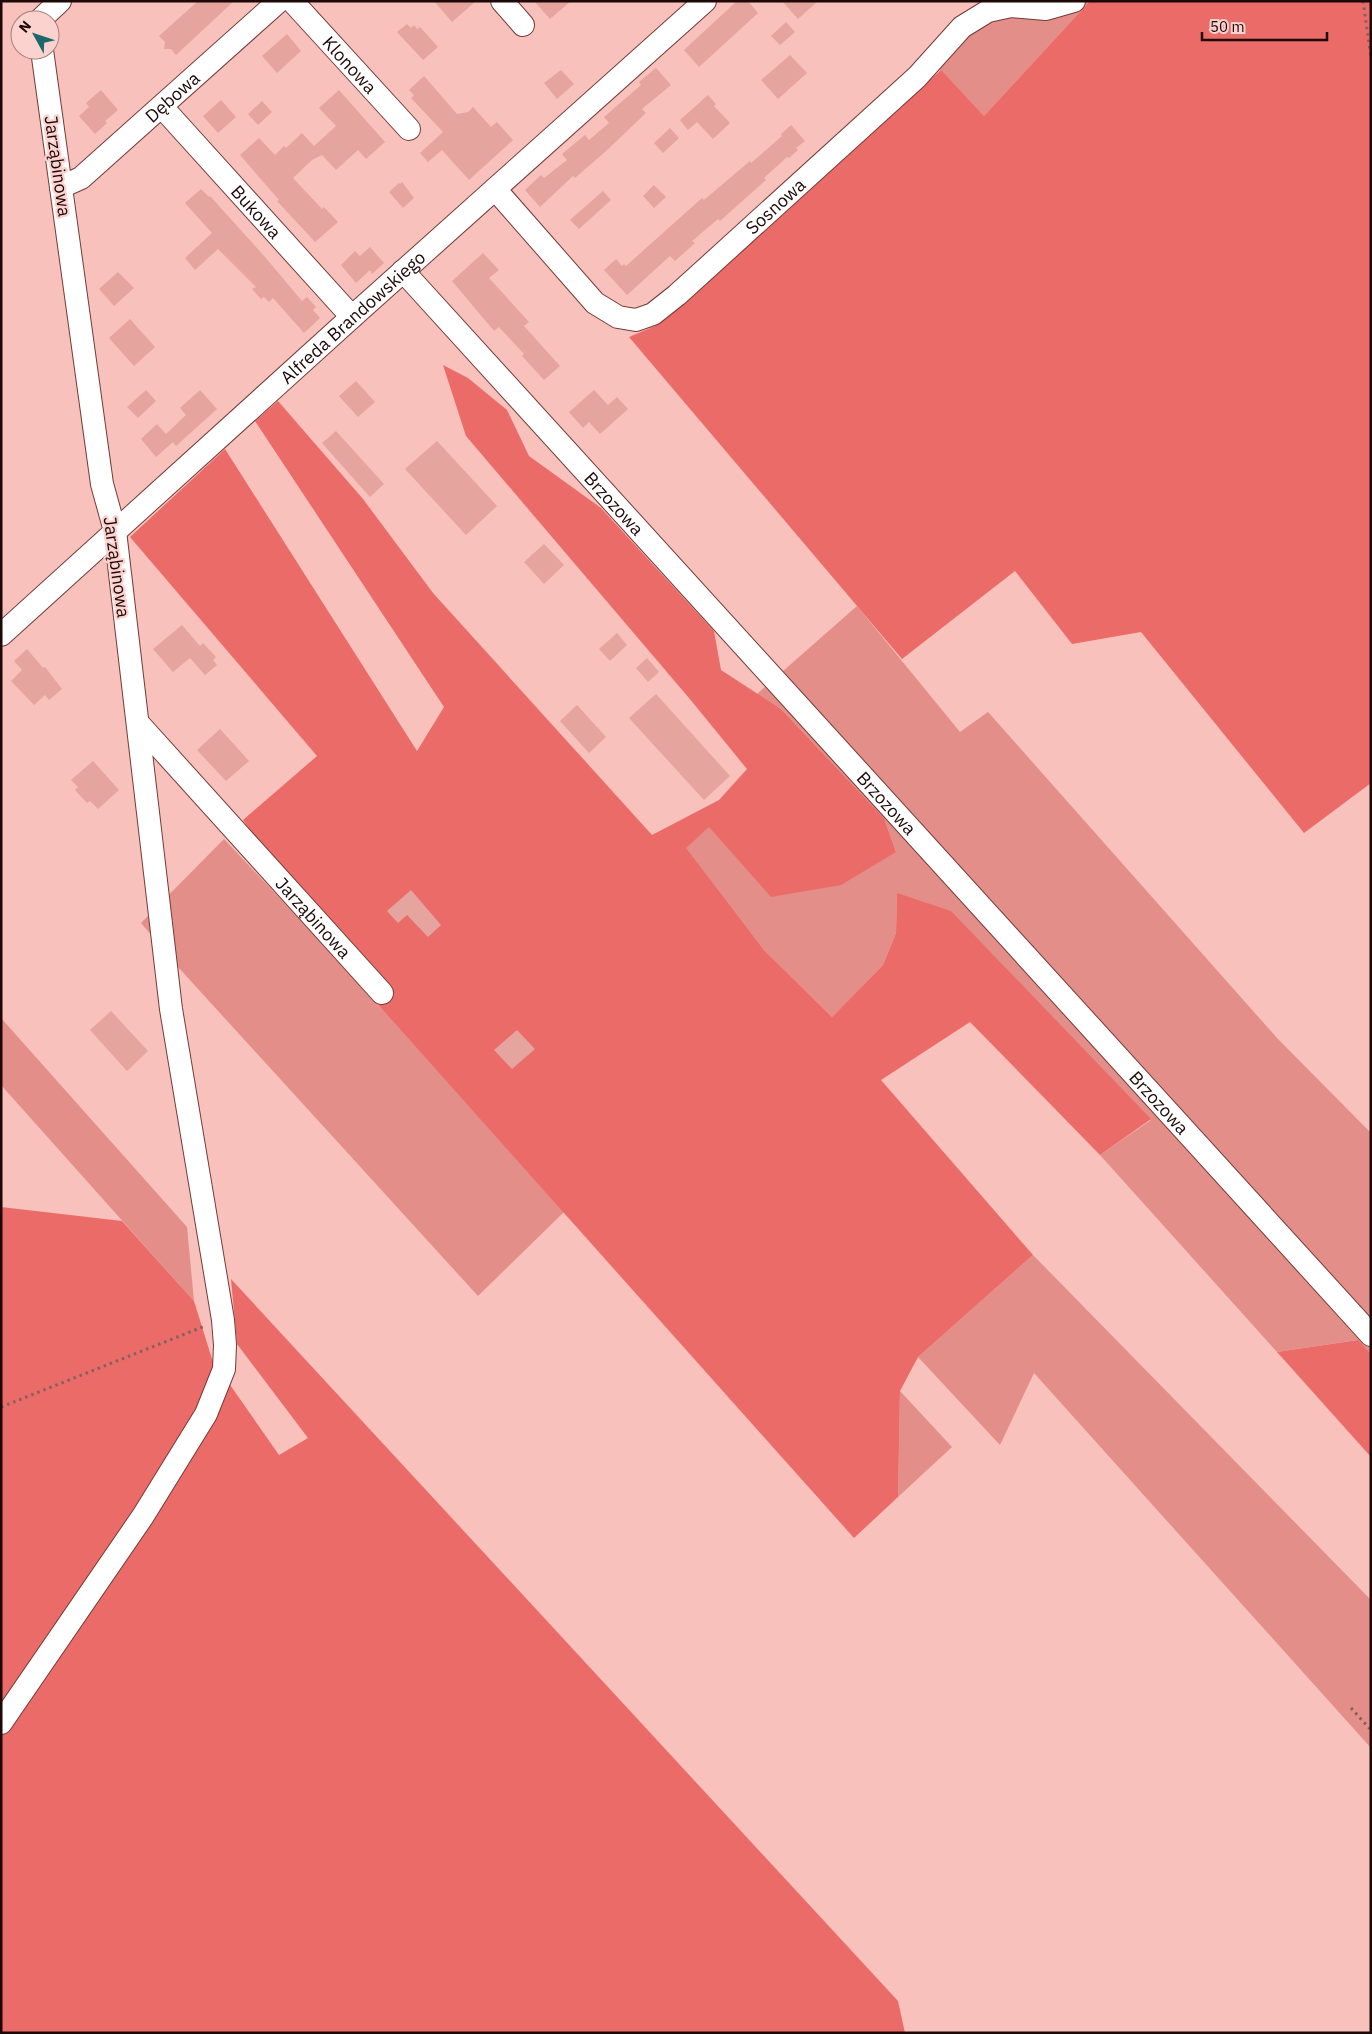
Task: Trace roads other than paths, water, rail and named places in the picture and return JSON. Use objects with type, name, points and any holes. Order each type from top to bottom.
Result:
[{"type":"street","points":[[50,10],[60,1]]},
{"type":"street","name":"Dębowa","points":[[61,187],[81,178],[279,1]]},
{"type":"street","name":"Klonowa","points":[[292,1],[409,129]]},
{"type":"street","points":[[502,1],[524,25]]},
{"type":"street","name":"Alfreda Brandowskiego","points":[[1,635],[705,1]]},
{"type":"street","name":"Sosnowa","points":[[495,189],[595,304],[618,317],[636,320],[653,314],[677,295],[917,77],[962,28],[988,11],[1011,6],[1046,9],[1074,1]]},
{"type":"street","name":"Jarząbinowa","points":[[43,60],[102,484],[115,531],[138,723],[382,994]]},
{"type":"street","name":"Bukowa","points":[[162,107],[352,317]]},
{"type":"street","name":"Brzozowa","points":[[403,271],[1371,1335]]},
{"type":"street","points":[[1,1722],[143,1516],[206,1414],[224,1369],[223,1320],[171,1009],[138,723]]}]
